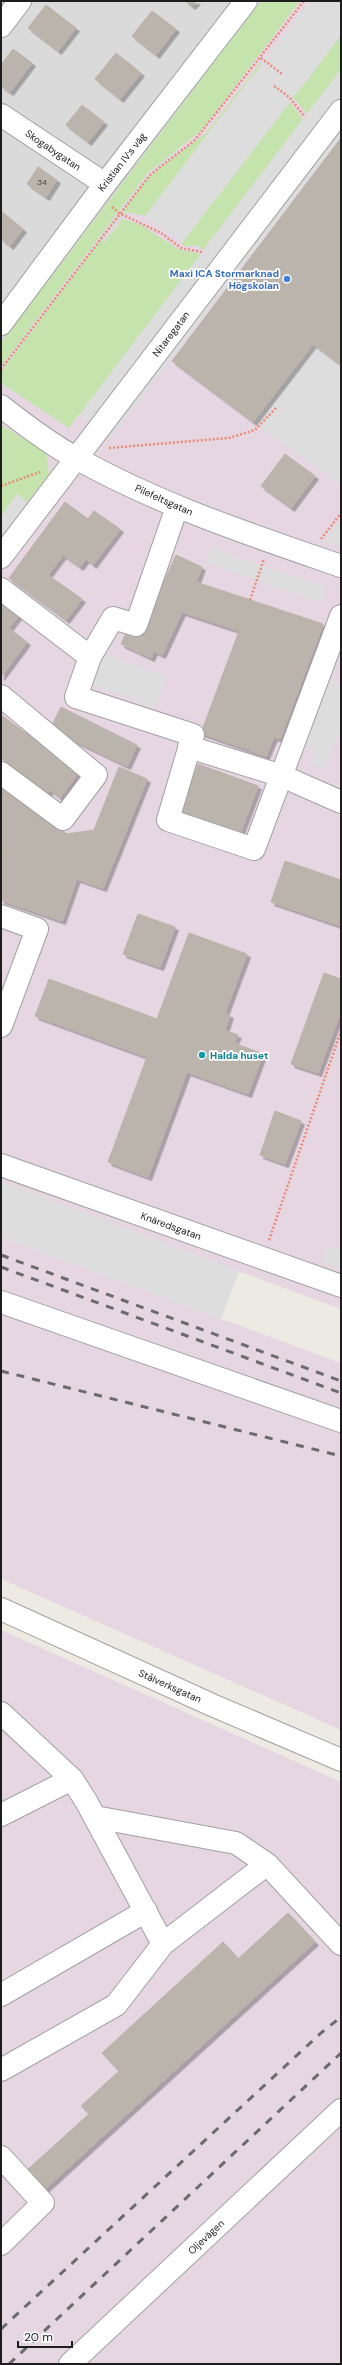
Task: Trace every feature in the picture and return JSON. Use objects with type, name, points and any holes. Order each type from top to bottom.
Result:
[{"type":"street","points":[[1,26],[20,1]]},
{"type":"street","name":"Kristian IV:s väg","points":[[1,324],[105,184],[246,1]]},
{"type":"street","name":"Nitaregatan","points":[[1,557],[341,111]]},
{"type":"street","name":"Skogabygatan","points":[[1,115],[105,184]]},
{"type":"street","name":"Pilefeltsgatan","points":[[1,406],[75,458],[177,507],[270,542],[341,566]]},
{"type":"street","points":[[177,507],[136,625],[113,618],[90,657],[76,697],[193,735],[168,820],[254,849],[341,616]]},
{"type":"street","points":[[1,589],[90,657]]},
{"type":"street","points":[[1,696],[96,775],[63,819],[1,773]]},
{"type":"street","points":[[189,747],[282,776],[341,802]]},
{"type":"street","points":[[1,916],[37,928],[1,1026]]},
{"type":"street","name":"Knäredsgatan","points":[[1,1165],[262,1260],[341,1286]]},
{"type":"street","points":[[1,1302],[341,1421]]},
{"type":"street","name":"Stålverksgatan","points":[[1,1608],[212,1705],[341,1760]]},
{"type":"street","points":[[1,1713],[72,1779],[95,1817],[164,1944]]},
{"type":"street","points":[[1,1815],[72,1779]]},
{"type":"street","points":[[95,1817],[236,1843],[267,1864],[341,1944]]},
{"type":"street","points":[[1,2070],[116,2005],[164,1944],[267,1864]]},
{"type":"street","points":[[1,1995],[146,1911]]},
{"type":"street","name":"Oljevägen","points":[[70,2364],[341,2110]]},
{"type":"street","points":[[1,2157],[44,2203],[1,2244]]},
{"type":"path","points":[[1,369],[119,213],[150,175],[195,140],[261,58],[304,1]]},
{"type":"path","points":[[261,58],[282,74]]},
{"type":"path","points":[[274,86],[293,101],[305,117]]},
{"type":"path","points":[[105,184],[107,202],[119,213],[151,227],[181,248],[202,252]]},
{"type":"path","points":[[106,448],[229,438],[255,430],[277,407]]},
{"type":"path","points":[[1,486],[46,469]]},
{"type":"path","points":[[309,555],[341,513]]},
{"type":"path","points":[[250,600],[270,542]]},
{"type":"path","points":[[262,1260],[341,1031]]},
{"type":"shaded area","points":[[1,1],[295,1],[1,378]]},
{"type":"shaded area","points":[[295,1],[341,1],[341,1309],[1,1184],[1,378]]},
{"type":"shaded area","points":[[310,1],[341,1],[341,35],[182,243],[145,216]]},
{"type":"shaded area","points":[[341,69],[341,138],[111,438],[79,415]]},
{"type":"shaded area","points":[[313,344],[341,365],[341,485],[253,422]]},
{"type":"shaded area","points":[[17,494],[27,502],[1,537],[1,516]]},
{"type":"shaded area","points":[[341,518],[341,547],[324,542]]},
{"type":"shaded area","points":[[211,548],[325,587],[320,602],[206,563]]},
{"type":"shaded area","points":[[103,653],[167,677],[155,708],[91,684]]},
{"type":"shaded area","points":[[327,674],[338,687],[341,679],[341,727],[325,768],[309,763],[315,747],[301,744]]},
{"type":"shaded area","points":[[1,1181],[239,1271],[221,1319],[1,1237]]},
{"type":"shaded area","points":[[1,1237],[341,1363],[341,1730],[1,1579]]},
{"type":"shaded area","points":[[327,1246],[341,1251],[341,1269],[321,1262]]},
{"type":"shaded area","points":[[1,1630],[341,1782],[341,2364],[1,2364]]},
{"type":"green space","points":[[261,1],[300,1],[201,131],[148,172],[1,366],[1,343]]},
{"type":"green space","points":[[341,35],[341,69],[307,114],[290,94],[306,82]]},
{"type":"green space","points":[[261,62],[275,74],[250,79],[145,216],[123,211],[149,177],[206,133]]},
{"type":"green space","points":[[290,102],[303,119],[203,250],[198,246],[183,246],[182,243]]},
{"type":"green space","points":[[123,219],[141,225],[178,249],[201,254],[69,428],[1,383],[1,372],[101,240],[105,242]]},
{"type":"green space","points":[[1,425],[46,452],[49,474],[27,502],[17,494],[1,516]]},
{"type":"building","points":[[185,1],[197,1],[192,6]]},
{"type":"building","points":[[46,5],[76,28],[58,51],[28,28]]},
{"type":"building","points":[[152,11],[176,29],[156,55],[132,36]]},
{"type":"building","points":[[13,49],[32,63],[10,92],[1,86],[1,65]]},
{"type":"building","points":[[116,53],[141,73],[120,99],[95,79]]},
{"type":"building","points":[[82,105],[104,122],[88,142],[66,125]]},
{"type":"building","name":"Maxi ICA Stormarknad Högskolan","points":[[341,138],[341,365],[313,344],[253,422],[172,361]]},
{"type":"building","points":[[38,167],[57,180],[46,197],[27,184]]},
{"type":"building","points":[[1,211],[23,229],[10,246],[1,239]]},
{"type":"building","points":[[285,454],[315,476],[291,508],[261,486]]},
{"type":"building","points":[[65,502],[88,519],[94,511],[120,529],[93,565],[86,559],[80,567],[63,555],[48,575],[82,599],[66,620],[9,578]]},
{"type":"building","points":[[176,555],[202,567],[196,582],[323,624],[280,739],[274,737],[266,756],[201,733],[239,631],[182,612],[162,655],[154,651],[151,658],[121,644],[127,631],[139,637]]},
{"type":"building","points":[[1,600],[20,614],[9,628],[27,642],[1,677]]},
{"type":"building","points":[[61,707],[137,745],[127,766],[50,729]]},
{"type":"building","points":[[1,715],[27,734],[29,731],[78,773],[60,798],[50,790],[48,793],[1,758]]},
{"type":"building","points":[[198,764],[258,786],[239,836],[180,815]]},
{"type":"building","points":[[119,767],[147,779],[103,888],[1,852],[1,785],[67,834],[94,830]]},
{"type":"building","points":[[1,852],[77,878],[62,921],[1,900]]},
{"type":"building","points":[[285,861],[341,880],[341,926],[271,902]]},
{"type":"building","points":[[138,914],[175,927],[160,967],[123,954]]},
{"type":"building","name":"Halda huset","points":[[189,933],[247,954],[225,1013],[230,1015],[225,1030],[238,1035],[234,1043],[263,1054],[248,1094],[187,1072],[148,1177],[108,1162],[147,1057],[35,1016],[49,979],[157,1019]]},
{"type":"building","points":[[324,973],[341,979],[341,1011],[318,1073],[291,1064]]},
{"type":"building","points":[[275,1111],[301,1121],[285,1164],[260,1155]]},
{"type":"building","points":[[288,1913],[315,1942],[44,2190],[26,2171],[89,2114],[81,2106],[119,2071],[102,2053],[223,1942],[238,1959]]},
{"type":"railway","points":[[1,1255],[341,1381]]},
{"type":"railway","points":[[1,1267],[341,1393]]},
{"type":"railway","points":[[1,1371],[341,1456]]},
{"type":"railway","points":[[1,2329],[321,2033],[341,2017]]},
{"type":"railway","points":[[9,2364],[341,2053]]},
{"type":"place","name":"Maxi ICA Stormarknad Högskolan","points":[[287,279]]},
{"type":"place","name":"Halda huset","points":[[202,1055]]}]
